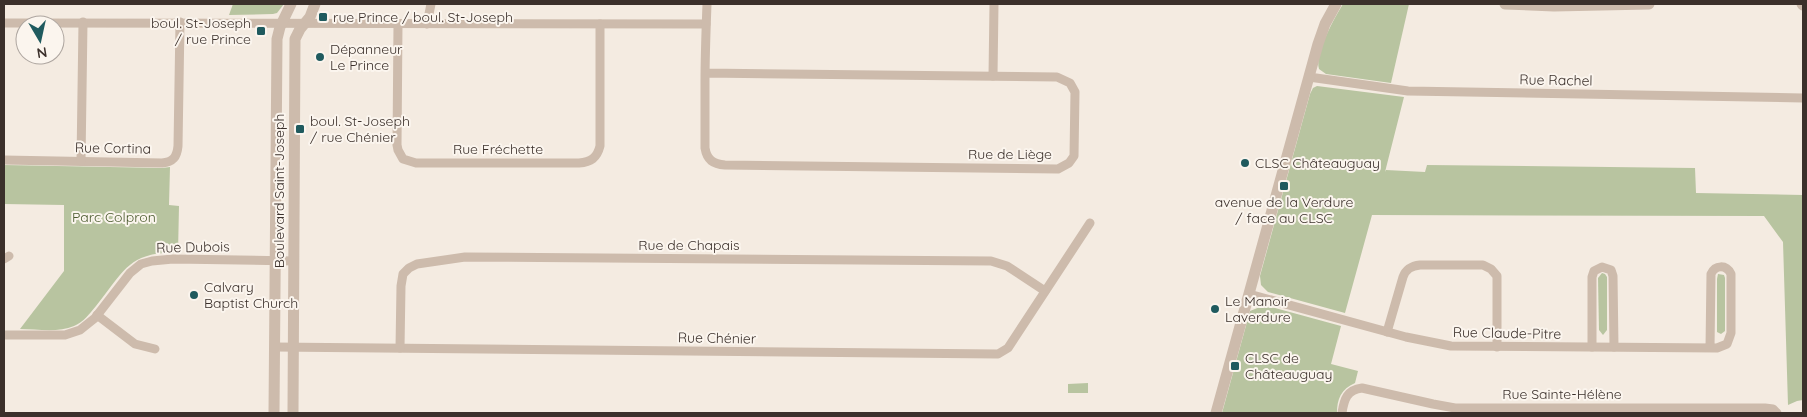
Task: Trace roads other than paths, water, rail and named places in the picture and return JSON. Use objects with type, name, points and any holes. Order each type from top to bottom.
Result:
[{"type":"street","name":"Boulevard Saint-Joseph","points":[[274,410],[277,39],[291,4]]},
{"type":"street","name":"Boulevard Saint-Joseph","points":[[293,411],[295,39],[311,15],[315,4]]},
{"type":"street","points":[[427,24],[431,4]]},
{"type":"street","name":"Rue de Liège","points":[[705,73],[1057,76],[1070,83],[1076,99],[1075,152],[1069,163],[1058,169],[719,165],[710,161],[705,148],[705,73],[706,4]]},
{"type":"street","points":[[993,76],[994,4]]},
{"type":"street","points":[[1216,413],[1308,77],[1321,34],[1336,4]]},
{"type":"street","points":[[1504,4],[1580,6],[1649,4]]},
{"type":"street","points":[[81,161],[83,22]]},
{"type":"street","name":"Rue Cortina","points":[[4,160],[162,163],[174,159],[178,146],[180,22]]},
{"type":"street","points":[[4,23],[706,24]]},
{"type":"street","name":"Rue Fréchette","points":[[398,24],[397,145],[403,159],[416,163],[579,163],[592,160],[597,155],[600,146],[600,24]]},
{"type":"street","name":"Rue Rachel","points":[[1308,77],[1413,92],[1803,98]]},
{"type":"street","name":"Rue Chénier","points":[[275,347],[1001,353],[1008,348],[1090,223]]},
{"type":"street","name":"Rue de Chapais","points":[[400,348],[401,286],[403,274],[417,264],[465,257],[985,261],[1007,266],[1045,291]]},
{"type":"street","name":"Rue Dubois","points":[[4,335],[67,335],[84,328],[97,315],[130,273],[146,262],[169,259],[294,261]]},
{"type":"street","points":[[1388,332],[1403,277],[1410,267],[1420,265],[1483,266],[1491,269],[1496,276],[1497,347]]},
{"type":"street","points":[[1592,347],[1592,277],[1594,271],[1602,266],[1610,270],[1613,276],[1614,347]]},
{"type":"street","name":"Rue Claude-Pitre","points":[[1249,294],[1388,332],[1450,346],[1710,348],[1725,346],[1729,342],[1732,333],[1731,274],[1727,268],[1721,266],[1715,268],[1711,274],[1710,348]]},
{"type":"street","points":[[97,315],[136,344],[155,350]]},
{"type":"street","name":"Rue Sainte-Hélène","points":[[1342,413],[1345,398],[1350,392],[1358,389],[1367,389],[1455,410],[1764,408],[1777,412]]},
{"type":"street","points":[[274,410],[293,411]]},
{"type":"place","name":"rue Prince / boul. St-Joseph","points":[[323,17]]},
{"type":"place","name":"boul. St-Joseph / rue Prince","points":[[261,31]]},
{"type":"place","name":"Dépanneur Le Prince","points":[[320,57]]},
{"type":"place","name":"boul. St-Joseph / rue Chénier","points":[[300,129]]},
{"type":"place","name":"CLSC Châteauguay","points":[[1245,163]]},
{"type":"place","name":"avenue de la Verdure / face au CLSC","points":[[1284,186]]},
{"type":"place","name":"Calvary Baptist Church","points":[[194,295]]},
{"type":"place","name":"Le Manoir Laverdure","points":[[1215,309]]},
{"type":"place","name":"CLSC de Châteauguay","points":[[1235,366]]},
{"type":"park label","name":"Parc Colpron","points":[[114,217]]}]
